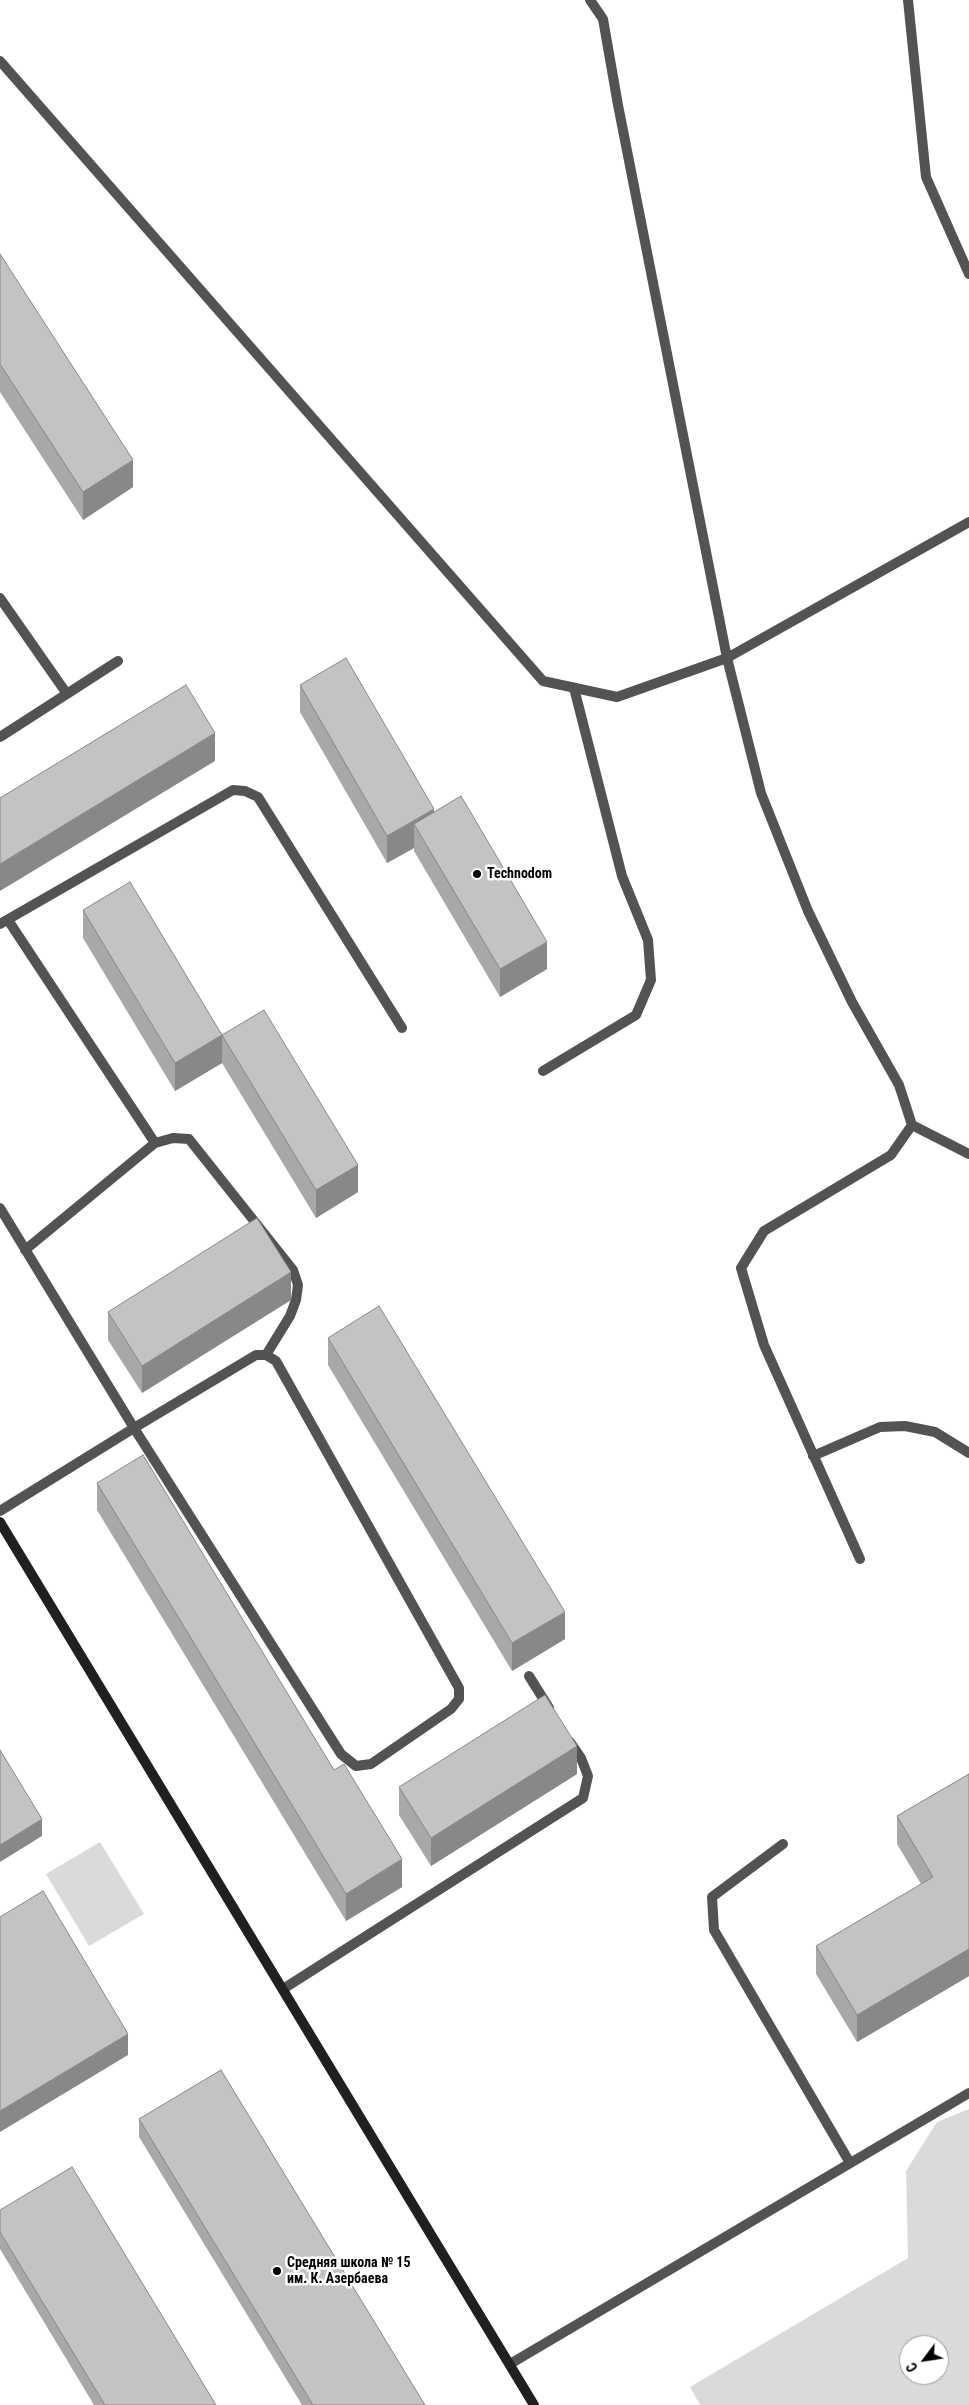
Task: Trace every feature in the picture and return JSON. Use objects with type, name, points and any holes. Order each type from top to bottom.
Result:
[{"type":"main road","points":[[0,1522],[534,2405]]},
{"type":"street","points":[[590,0],[603,19],[620,115],[727,658],[761,793],[804,902],[852,1002],[899,1085],[912,1125],[969,1154]]},
{"type":"street","points":[[908,0],[926,177],[969,274]]},
{"type":"street","points":[[0,61],[543,681],[617,697],[727,658],[969,522]]},
{"type":"street","points":[[0,598],[67,694]]},
{"type":"street","points":[[0,737],[118,661]]},
{"type":"street","points":[[543,1071],[636,1015],[651,980],[648,940],[622,876],[574,688]]},
{"type":"street","points":[[155,1143],[4,922],[233,790],[245,791],[258,797],[402,1028]]},
{"type":"street","points":[[860,1559],[764,1345],[742,1268],[764,1231],[890,1155],[912,1125]]},
{"type":"street","points":[[25,1250],[155,1143],[173,1138],[189,1139],[293,1270],[298,1285],[296,1300],[290,1316],[266,1355]]},
{"type":"street","points":[[0,1208],[134,1428],[341,1754],[356,1766],[371,1764],[451,1709],[459,1699],[459,1688],[276,1361],[266,1355],[256,1355],[134,1428],[0,1511]]},
{"type":"street","points":[[813,1456],[880,1427],[905,1426],[935,1432],[969,1453]]},
{"type":"street","points":[[529,1676],[555,1717]]},
{"type":"street","points":[[283,1989],[583,1798],[588,1776],[581,1758],[565,1734]]},
{"type":"street","points":[[783,1844],[712,1897],[714,1930],[850,2163]]},
{"type":"street","points":[[510,2364],[969,2093]]},
{"type":"shaded area","points":[[100,1842],[144,1914],[89,1946],[46,1874]]},
{"type":"shaded area","points":[[969,2109],[969,2405],[700,2405],[690,2387],[908,2258],[906,2171],[937,2122]]},
{"type":"building","points":[[0,254],[133,460],[83,492],[0,364]]},
{"type":"building","points":[[346,658],[434,809],[387,836],[300,685]]},
{"type":"building","points":[[186,685],[215,733],[0,864],[0,798]]},
{"type":"building","points":[[461,796],[547,942],[500,969],[414,824]]},
{"type":"building","points":[[130,882],[222,1035],[175,1063],[83,910]]},
{"type":"building","points":[[264,1010],[358,1165],[316,1190],[222,1035]]},
{"type":"building","points":[[257,1218],[291,1272],[142,1366],[108,1312]]},
{"type":"building","points":[[379,1306],[565,1612],[512,1643],[328,1338]]},
{"type":"building","points":[[143,1455],[334,1770],[344,1764],[402,1859],[346,1894],[97,1483]]},
{"type":"building","points":[[545,1695],[577,1746],[431,1838],[399,1787]]},
{"type":"building","points":[[0,1750],[42,1819],[0,1845]]},
{"type":"building","points":[[969,1774],[969,1949],[857,2015],[816,1946],[933,1877],[897,1816]]},
{"type":"building","points":[[43,1891],[128,2034],[0,2111],[0,1917]]},
{"type":"building","name":"Средняя школа № 15 им. К. Азербаева","points":[[221,2070],[425,2405],[313,2405],[139,2119]]},
{"type":"building","points":[[72,2167],[216,2405],[105,2405],[0,2232],[0,2210]]},
{"type":"place","name":"Technodom","points":[[477,874]]},
{"type":"place","name":"Средняя школа № 15 им. К. Азербаева","points":[[277,2271]]}]
